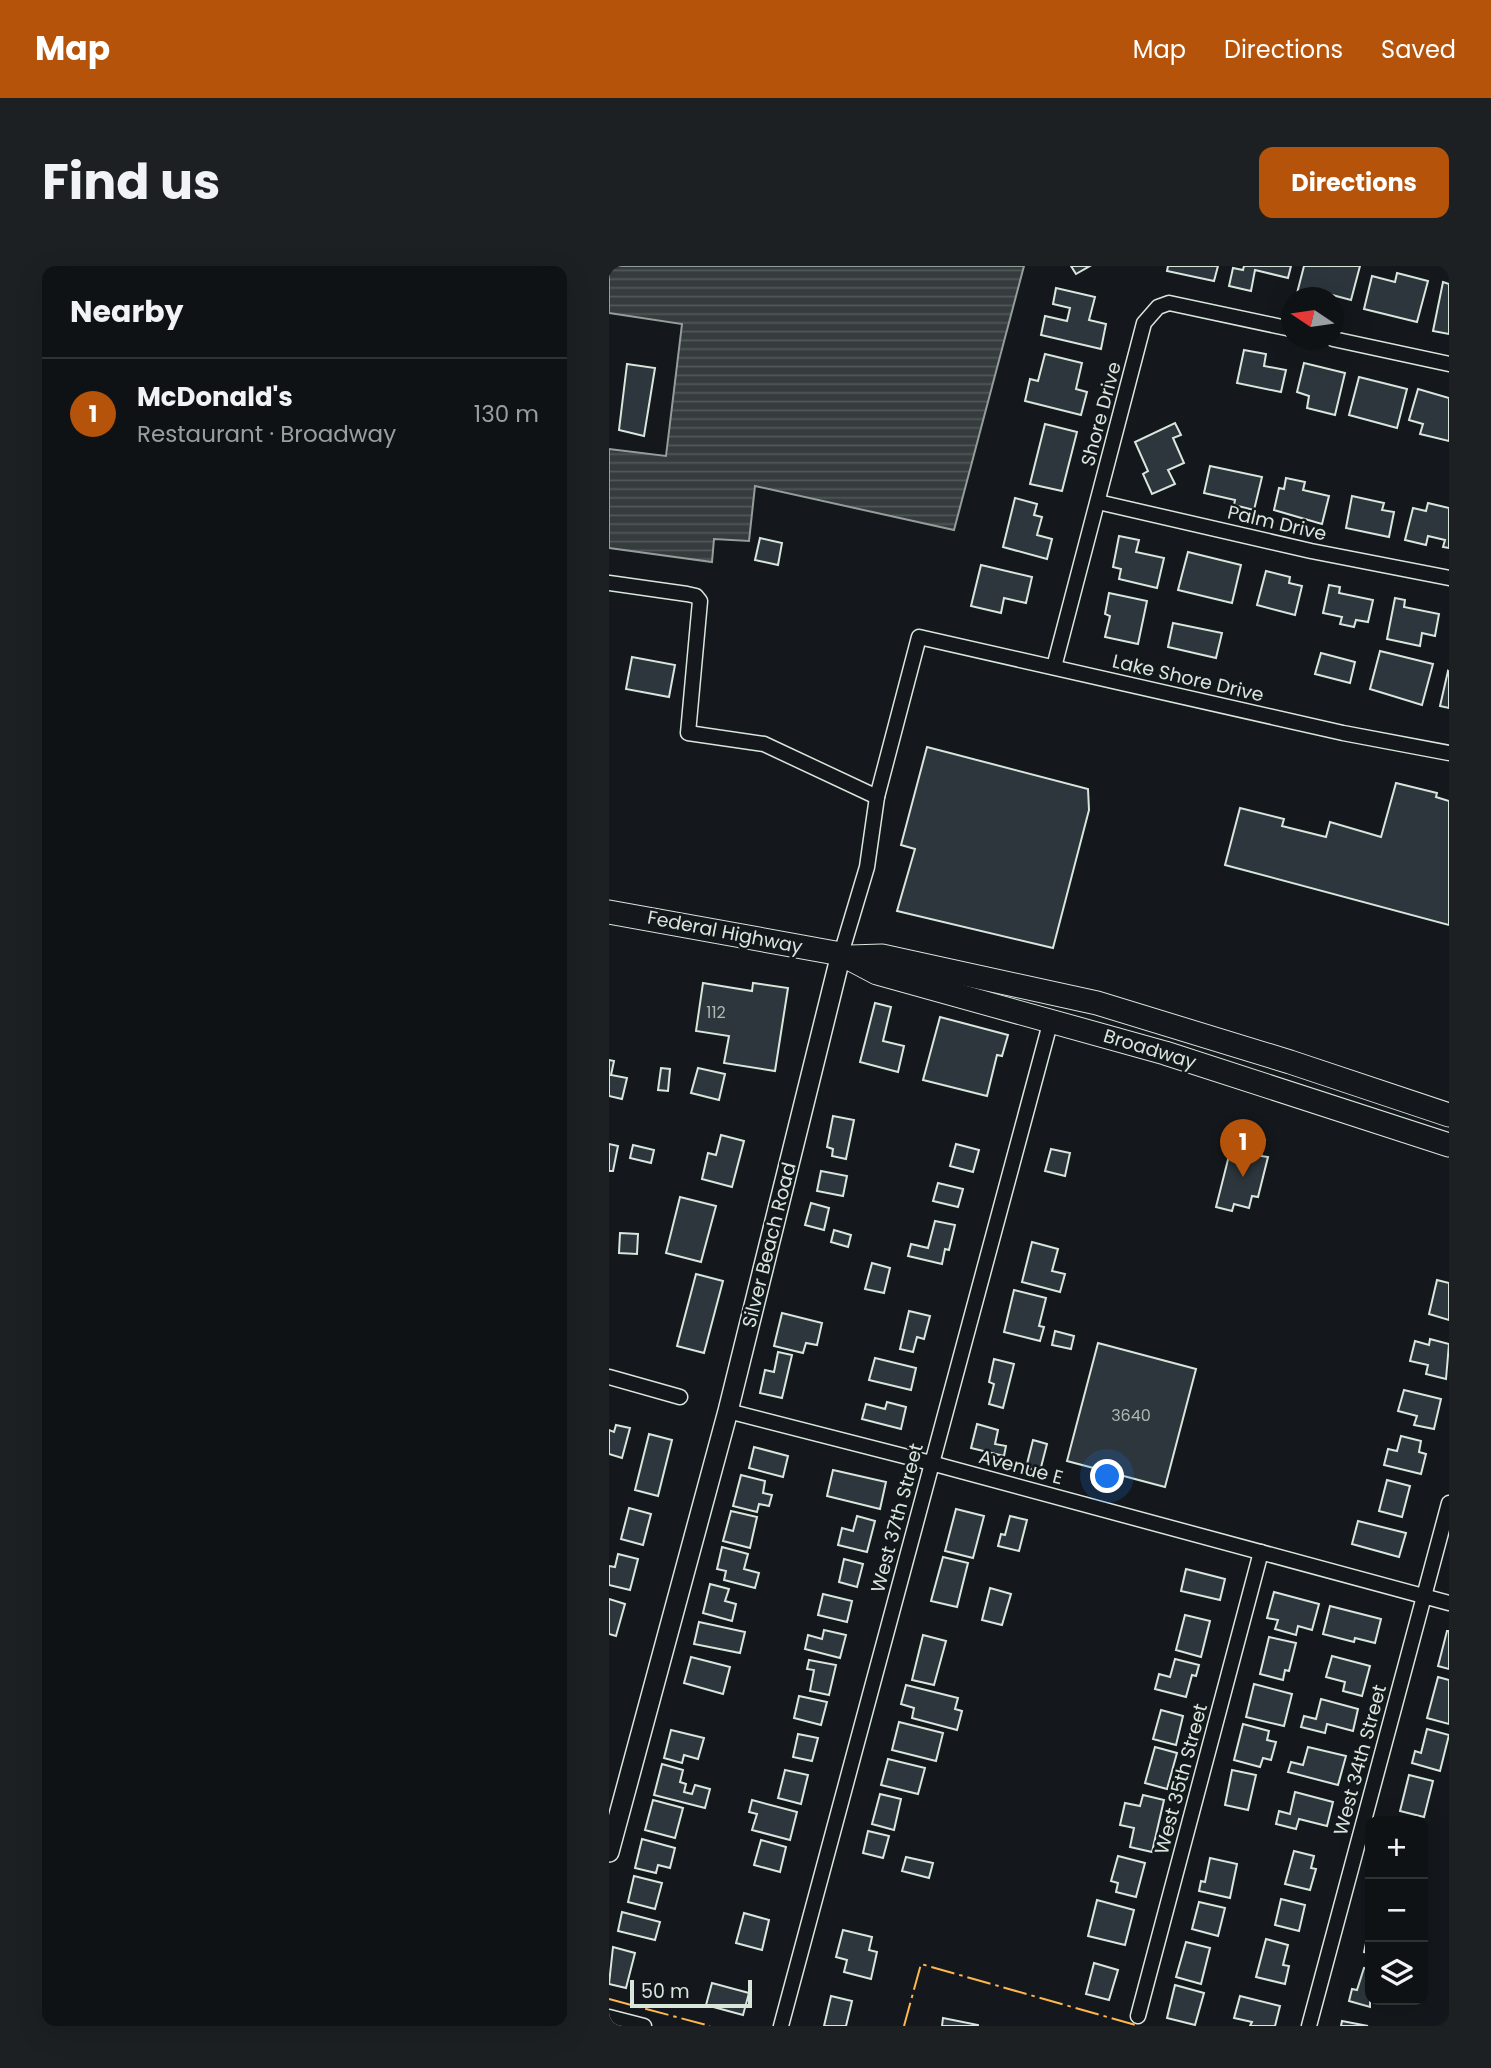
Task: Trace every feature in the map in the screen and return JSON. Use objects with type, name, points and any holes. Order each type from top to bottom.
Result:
[{"type":"main road","name":"Federal Highway","points":[[609,912],[845,956]]},
{"type":"main road","name":"Broadway","points":[[845,956],[877,973],[1165,1053],[1449,1145]]},
{"type":"main road","name":"Broadway","points":[[845,956],[882,956],[1097,1003],[1449,1115]]},
{"type":"main road","points":[[1165,1053],[1171,1048],[1184,1046],[1309,1085],[1319,1084],[1329,1075]]},
{"type":"street","name":"Shore Drive","points":[[1054,667],[1144,323],[1159,307],[1170,303],[1281,327]]},
{"type":"street","points":[[1344,341],[1449,364]]},
{"type":"street","name":"Palm Drive","points":[[1098,502],[1311,551],[1449,578]]},
{"type":"street","points":[[609,583],[687,594],[696,596],[700,601],[688,733],[764,744],[877,797]]},
{"type":"street","name":"Lake Shore Drive","points":[[919,637],[1343,733],[1449,753]]},
{"type":"street","name":"Silver Beach Road","points":[[609,1852],[728,1411],[845,956],[867,867],[877,797],[898,726],[919,637]]},
{"type":"street","name":"West 37th Street","points":[[781,2026],[1051,1020]]},
{"type":"street","points":[[609,1377],[680,1397]]},
{"type":"street","name":"Avenue E","points":[[728,1411],[1449,1603]]},
{"type":"street","name":"West 34th Street","points":[[1309,2026],[1449,1503]]},
{"type":"street","name":"West 35th Street","points":[[1138,2015],[1261,1552]]},
{"type":"street","points":[[609,2017],[644,2026]]},
{"type":"shaded area","points":[[609,266],[1024,266],[954,530],[755,486],[749,541],[714,539],[712,562],[609,548],[609,449],[666,456],[682,324],[609,313]]},
{"type":"building","points":[[1071,266],[1090,266],[1076,274]]},
{"type":"building","points":[[1168,266],[1218,266],[1214,281],[1167,271]]},
{"type":"building","points":[[1244,266],[1291,266],[1288,278],[1255,270],[1251,291],[1229,286],[1233,268],[1243,270]]},
{"type":"building","points":[[1304,266],[1360,266],[1351,300],[1344,298],[1344,287],[1299,287]]},
{"type":"building","points":[[1397,273],[1428,281],[1417,322],[1364,309],[1372,276],[1395,282]]},
{"type":"building","points":[[1443,282],[1449,284],[1449,334],[1433,331]]},
{"type":"building","points":[[1056,288],[1095,297],[1089,320],[1106,324],[1101,349],[1041,335],[1045,316],[1067,321],[1070,308],[1053,304]]},
{"type":"building","points":[[1244,350],[1266,354],[1264,366],[1286,370],[1281,392],[1237,383]]},
{"type":"building","points":[[1045,354],[1082,363],[1076,389],[1087,392],[1081,415],[1025,401],[1030,379],[1038,381]]},
{"type":"building","points":[[1304,363],[1345,373],[1335,415],[1307,408],[1309,396],[1297,392]]},
{"type":"building","points":[[627,364],[655,368],[644,436],[619,430]]},
{"type":"building","points":[[1359,377],[1407,389],[1397,428],[1349,415]]},
{"type":"building","points":[[1418,389],[1449,398],[1449,441],[1420,434],[1423,424],[1409,420]]},
{"type":"building","points":[[1175,423],[1181,435],[1173,438],[1184,463],[1168,470],[1175,484],[1152,494],[1143,474],[1148,471],[1135,442]]},
{"type":"building","points":[[1045,424],[1077,432],[1062,491],[1030,484]]},
{"type":"building","points":[[1210,466],[1262,477],[1254,510],[1234,505],[1235,500],[1204,493]]},
{"type":"building","points":[[1286,478],[1305,482],[1303,490],[1329,496],[1322,524],[1274,510],[1279,488],[1284,489]]},
{"type":"building","points":[[1352,496],[1384,503],[1382,510],[1394,512],[1389,537],[1346,528]]},
{"type":"building","points":[[1015,498],[1037,504],[1034,515],[1042,517],[1037,535],[1052,539],[1047,559],[1003,547]]},
{"type":"building","points":[[1428,503],[1449,508],[1449,548],[1443,547],[1445,540],[1428,536],[1426,545],[1405,540],[1413,508],[1426,511]]},
{"type":"building","points":[[1119,536],[1139,540],[1136,552],[1164,558],[1157,588],[1119,579],[1121,569],[1113,567]]},
{"type":"building","points":[[760,538],[782,543],[778,565],[755,560]]},
{"type":"building","points":[[1188,552],[1241,565],[1232,603],[1178,590]]},
{"type":"building","points":[[981,565],[1032,577],[1026,603],[1004,598],[1001,613],[971,606]]},
{"type":"building","points":[[1266,571],[1290,577],[1289,583],[1302,586],[1295,615],[1257,605]]},
{"type":"building","points":[[1329,585],[1340,587],[1339,593],[1373,600],[1368,622],[1356,620],[1354,627],[1340,624],[1342,617],[1323,613]]},
{"type":"building","points":[[1109,593],[1147,601],[1138,644],[1105,637],[1110,616],[1105,614]]},
{"type":"building","points":[[1395,598],[1405,600],[1404,607],[1439,614],[1435,636],[1422,633],[1420,646],[1387,639]]},
{"type":"building","points":[[1173,623],[1222,633],[1216,658],[1168,647]]},
{"type":"building","points":[[1380,651],[1433,664],[1422,705],[1370,689]]},
{"type":"building","points":[[1321,653],[1355,662],[1350,683],[1315,674]]},
{"type":"building","points":[[632,657],[675,665],[669,697],[626,689]]},
{"type":"building","points":[[1449,672],[1449,708],[1440,706]]},
{"type":"building","points":[[927,747],[1088,789],[1089,810],[1053,948],[897,911],[915,849],[901,845]]},
{"type":"building","points":[[1396,783],[1437,793],[1436,797],[1449,801],[1449,925],[1225,865],[1240,808],[1284,819],[1282,826],[1326,837],[1330,822],[1381,837]]},
{"type":"building","points":[[703,983],[752,991],[753,983],[788,988],[775,1071],[724,1063],[729,1036],[696,1031]]},
{"type":"building","points":[[875,1003],[891,1007],[883,1041],[904,1046],[898,1072],[860,1062]]},
{"type":"building","points":[[940,1017],[1008,1035],[1002,1056],[997,1055],[987,1096],[923,1080]]},
{"type":"building","points":[[609,1060],[614,1061],[611,1075],[627,1078],[622,1099],[609,1096]]},
{"type":"building","points":[[661,1068],[670,1069],[668,1091],[658,1090]]},
{"type":"building","points":[[698,1068],[725,1074],[719,1100],[691,1093]]},
{"type":"building","points":[[833,1116],[854,1120],[846,1159],[832,1156],[833,1149],[827,1147]]},
{"type":"building","points":[[1235,1132],[1265,1140],[1261,1156],[1268,1157],[1258,1197],[1252,1196],[1249,1208],[1234,1204],[1232,1211],[1216,1207]]},
{"type":"building","points":[[721,1135],[744,1141],[732,1187],[702,1179],[708,1153],[716,1155]]},
{"type":"building","points":[[609,1144],[618,1146],[613,1171],[609,1171]]},
{"type":"building","points":[[956,1144],[979,1150],[973,1172],[950,1166]]},
{"type":"building","points":[[633,1145],[654,1150],[651,1163],[630,1158]]},
{"type":"building","points":[[1051,1149],[1070,1153],[1065,1176],[1045,1171]]},
{"type":"building","points":[[821,1171],[847,1176],[843,1196],[817,1191]]},
{"type":"building","points":[[938,1183],[963,1189],[958,1207],[933,1201]]},
{"type":"building","points":[[680,1197],[716,1206],[701,1262],[666,1253]]},
{"type":"building","points":[[811,1203],[829,1208],[824,1230],[805,1225]]},
{"type":"building","points":[[935,1221],[955,1225],[949,1250],[945,1249],[942,1264],[908,1256],[911,1244],[928,1248]]},
{"type":"building","points":[[834,1230],[851,1235],[848,1247],[831,1242]]},
{"type":"building","points":[[620,1233],[638,1234],[637,1254],[619,1253]]},
{"type":"building","points":[[1032,1242],[1058,1249],[1052,1271],[1065,1274],[1060,1292],[1022,1282]]},
{"type":"building","points":[[872,1263],[890,1268],[884,1293],[865,1289]]},
{"type":"building","points":[[696,1274],[723,1281],[704,1353],[677,1346]]},
{"type":"building","points":[[1437,1280],[1449,1283],[1449,1320],[1429,1314]]},
{"type":"building","points":[[1014,1290],[1046,1298],[1039,1326],[1044,1327],[1040,1341],[1004,1332]]},
{"type":"building","points":[[909,1311],[930,1316],[924,1339],[917,1337],[913,1352],[900,1349]]},
{"type":"building","points":[[782,1313],[822,1323],[817,1345],[806,1343],[803,1353],[774,1346]]},
{"type":"building","points":[[1055,1331],[1074,1336],[1071,1349],[1052,1345]]},
{"type":"building","points":[[1430,1339],[1449,1344],[1446,1379],[1426,1374],[1428,1365],[1410,1361],[1415,1341],[1429,1345]]},
{"type":"building","points":[[1098,1343],[1196,1369],[1165,1487],[1067,1461]]},
{"type":"building","points":[[778,1352],[792,1355],[782,1398],[760,1393],[765,1370],[774,1372]]},
{"type":"building","points":[[875,1358],[916,1368],[911,1390],[869,1380]]},
{"type":"building","points":[[994,1359],[1014,1364],[1003,1408],[989,1404],[994,1384],[989,1382]]},
{"type":"building","points":[[1404,1390],[1441,1399],[1434,1429],[1414,1425],[1417,1416],[1398,1411]]},
{"type":"building","points":[[887,1402],[906,1407],[901,1429],[862,1419],[866,1404],[885,1409]]},
{"type":"building","points":[[977,1424],[998,1430],[995,1444],[1006,1446],[1004,1456],[971,1448]]},
{"type":"building","points":[[616,1425],[630,1428],[622,1458],[609,1454],[609,1430],[614,1432]]},
{"type":"building","points":[[649,1434],[672,1440],[658,1496],[635,1490]]},
{"type":"building","points":[[1401,1436],[1421,1441],[1419,1452],[1426,1454],[1421,1474],[1384,1465],[1388,1449],[1397,1451]]},
{"type":"building","points":[[1033,1440],[1047,1444],[1040,1471],[1026,1468]]},
{"type":"building","points":[[754,1447],[788,1456],[783,1477],[749,1468]]},
{"type":"building","points":[[833,1470],[886,1482],[880,1509],[827,1496]]},
{"type":"building","points":[[741,1475],[765,1481],[763,1493],[772,1495],[769,1506],[759,1504],[757,1512],[733,1506]]},
{"type":"building","points":[[1387,1480],[1410,1486],[1402,1517],[1379,1511]]},
{"type":"building","points":[[629,1508],[651,1514],[643,1545],[621,1539]]},
{"type":"building","points":[[956,1509],[984,1516],[973,1558],[945,1551]]},
{"type":"building","points":[[731,1511],[757,1517],[750,1548],[723,1541]]},
{"type":"building","points":[[857,1516],[875,1521],[867,1552],[838,1545],[842,1528],[853,1531]]},
{"type":"building","points":[[1010,1516],[1027,1520],[1019,1551],[998,1546],[1001,1534],[1005,1535]]},
{"type":"building","points":[[1358,1521],[1406,1533],[1399,1557],[1352,1544]]},
{"type":"building","points":[[722,1547],[748,1554],[744,1569],[759,1573],[755,1588],[724,1580],[726,1571],[717,1569]]},
{"type":"building","points":[[618,1554],[638,1559],[630,1590],[609,1585],[609,1566],[615,1567]]},
{"type":"building","points":[[943,1557],[968,1563],[957,1607],[931,1601]]},
{"type":"building","points":[[844,1559],[863,1564],[857,1587],[839,1582]]},
{"type":"building","points":[[1186,1569],[1225,1579],[1220,1600],[1181,1591]]},
{"type":"building","points":[[710,1584],[729,1589],[725,1601],[736,1604],[732,1621],[703,1613]]},
{"type":"building","points":[[990,1588],[1011,1594],[1002,1625],[982,1620]]},
{"type":"building","points":[[1274,1592],[1319,1604],[1312,1630],[1298,1626],[1296,1635],[1275,1629],[1278,1620],[1267,1618]]},
{"type":"building","points":[[823,1594],[852,1601],[847,1622],[818,1615]]},
{"type":"building","points":[[609,1599],[625,1604],[616,1636],[609,1634]]},
{"type":"building","points":[[1330,1606],[1381,1619],[1375,1643],[1355,1638],[1354,1642],[1323,1634]]},
{"type":"building","points":[[1185,1615],[1210,1621],[1201,1657],[1176,1650]]},
{"type":"building","points":[[699,1622],[745,1632],[740,1653],[694,1644]]},
{"type":"building","points":[[824,1630],[846,1635],[840,1658],[805,1649],[808,1635],[822,1639]]},
{"type":"building","points":[[1449,1631],[1449,1669],[1438,1666]]},
{"type":"building","points":[[923,1635],[946,1641],[934,1685],[912,1680]]},
{"type":"building","points":[[1269,1637],[1296,1643],[1289,1671],[1285,1670],[1283,1680],[1260,1674]]},
{"type":"building","points":[[1332,1656],[1370,1666],[1362,1696],[1343,1691],[1345,1682],[1326,1677]]},
{"type":"building","points":[[691,1657],[730,1667],[723,1694],[684,1683]]},
{"type":"building","points":[[1175,1659],[1199,1665],[1196,1676],[1192,1675],[1186,1697],[1155,1689],[1159,1674],[1170,1677]]},
{"type":"building","points":[[809,1660],[836,1665],[829,1695],[810,1691],[814,1670],[807,1669]]},
{"type":"building","points":[[1438,1677],[1449,1680],[1449,1724],[1427,1718]]},
{"type":"building","points":[[1254,1684],[1292,1694],[1284,1726],[1246,1717]]},
{"type":"building","points":[[906,1685],[958,1698],[955,1709],[962,1711],[957,1730],[912,1718],[914,1708],[901,1704]]},
{"type":"building","points":[[799,1696],[827,1702],[821,1725],[794,1718]]},
{"type":"building","points":[[1321,1699],[1358,1709],[1353,1731],[1327,1724],[1325,1733],[1301,1727],[1304,1716],[1316,1719]]},
{"type":"building","points":[[1161,1710],[1183,1716],[1176,1745],[1153,1739]]},
{"type":"building","points":[[899,1722],[943,1733],[936,1761],[892,1750]]},
{"type":"building","points":[[1243,1724],[1269,1731],[1267,1740],[1276,1742],[1271,1760],[1263,1758],[1260,1767],[1234,1760]]},
{"type":"building","points":[[1427,1729],[1449,1735],[1440,1771],[1412,1763],[1415,1751],[1421,1753]]},
{"type":"building","points":[[671,1730],[704,1738],[698,1759],[684,1755],[682,1763],[664,1758]]},
{"type":"building","points":[[798,1734],[818,1738],[812,1761],[793,1757]]},
{"type":"building","points":[[1155,1747],[1177,1753],[1167,1789],[1145,1783]]},
{"type":"building","points":[[1308,1747],[1346,1756],[1338,1785],[1288,1772],[1291,1762],[1303,1765]]},
{"type":"building","points":[[888,1759],[925,1768],[918,1794],[881,1785]]},
{"type":"building","points":[[662,1764],[683,1770],[680,1782],[686,1784],[684,1792],[692,1794],[695,1785],[710,1789],[705,1808],[654,1795]]},
{"type":"building","points":[[785,1770],[808,1775],[801,1804],[778,1798]]},
{"type":"building","points":[[1232,1770],[1256,1775],[1248,1810],[1225,1805]]},
{"type":"building","points":[[1409,1775],[1433,1781],[1424,1816],[1400,1811]]},
{"type":"building","points":[[1295,1792],[1333,1802],[1327,1826],[1299,1819],[1296,1829],[1276,1824],[1279,1811],[1290,1814]]},
{"type":"building","points":[[880,1794],[901,1799],[894,1830],[872,1824]]},
{"type":"building","points":[[1143,1795],[1164,1800],[1152,1852],[1130,1847],[1134,1828],[1120,1825],[1125,1803],[1140,1806]]},
{"type":"building","points":[[653,1800],[683,1808],[675,1838],[645,1830]]},
{"type":"building","points":[[752,1800],[797,1812],[790,1840],[752,1830],[757,1814],[749,1812]]},
{"type":"building","points":[[868,1831],[889,1836],[883,1858],[863,1853]]},
{"type":"building","points":[[642,1839],[675,1848],[670,1868],[658,1865],[656,1873],[635,1868]]},
{"type":"building","points":[[761,1840],[786,1847],[780,1872],[754,1865]]},
{"type":"building","points":[[1294,1851],[1314,1856],[1311,1868],[1316,1869],[1310,1890],[1285,1884]]},
{"type":"building","points":[[1118,1856],[1145,1863],[1136,1897],[1116,1892],[1118,1883],[1111,1881]]},
{"type":"building","points":[[906,1857],[933,1863],[929,1878],[902,1871]]},
{"type":"building","points":[[1210,1858],[1237,1864],[1230,1898],[1199,1891],[1201,1881],[1205,1882]]},
{"type":"building","points":[[634,1876],[662,1883],[655,1909],[628,1902]]},
{"type":"building","points":[[1281,1899],[1305,1905],[1299,1931],[1275,1925]]},
{"type":"building","points":[[1097,1900],[1134,1910],[1125,1945],[1088,1936]]},
{"type":"building","points":[[1199,1902],[1225,1908],[1218,1936],[1192,1929]]},
{"type":"building","points":[[622,1912],[660,1922],[655,1940],[618,1931]]},
{"type":"building","points":[[744,1913],[769,1920],[762,1950],[736,1943]]},
{"type":"building","points":[[843,1930],[872,1937],[869,1950],[877,1952],[871,1979],[844,1972],[847,1960],[836,1957]]},
{"type":"building","points":[[1266,1939],[1288,1945],[1283,1965],[1289,1966],[1285,1984],[1256,1977]]},
{"type":"building","points":[[1186,1942],[1210,1948],[1201,1984],[1176,1977]]},
{"type":"building","points":[[613,1947],[635,1953],[626,1988],[609,1984]]},
{"type":"building","points":[[1094,1963],[1118,1970],[1109,2000],[1086,1994]]},
{"type":"building","points":[[1365,1968],[1365,2005],[1370,2007],[1349,2001],[1352,1989],[1357,1990]]},
{"type":"building","points":[[712,1983],[749,1993],[743,2015],[706,2005]]},
{"type":"building","points":[[1175,1985],[1204,1993],[1195,2025],[1167,2018]]},
{"type":"building","points":[[831,1996],[852,2001],[846,2026],[824,2026]]},
{"type":"building","points":[[1240,1996],[1280,2006],[1275,2026],[1250,2026],[1252,2022],[1234,2018]]},
{"type":"building","points":[[943,2018],[978,2025],[978,2026],[942,2026]]},
{"type":"building","points":[[1342,2021],[1368,2026],[1341,2026]]},
{"type":"power","points":[[904,2026],[921,1964],[1139,2026]]},
{"type":"power","points":[[609,1999],[710,2026]]},
{"type":"place","name":"McDonald's","points":[[1243,1177]]}]
